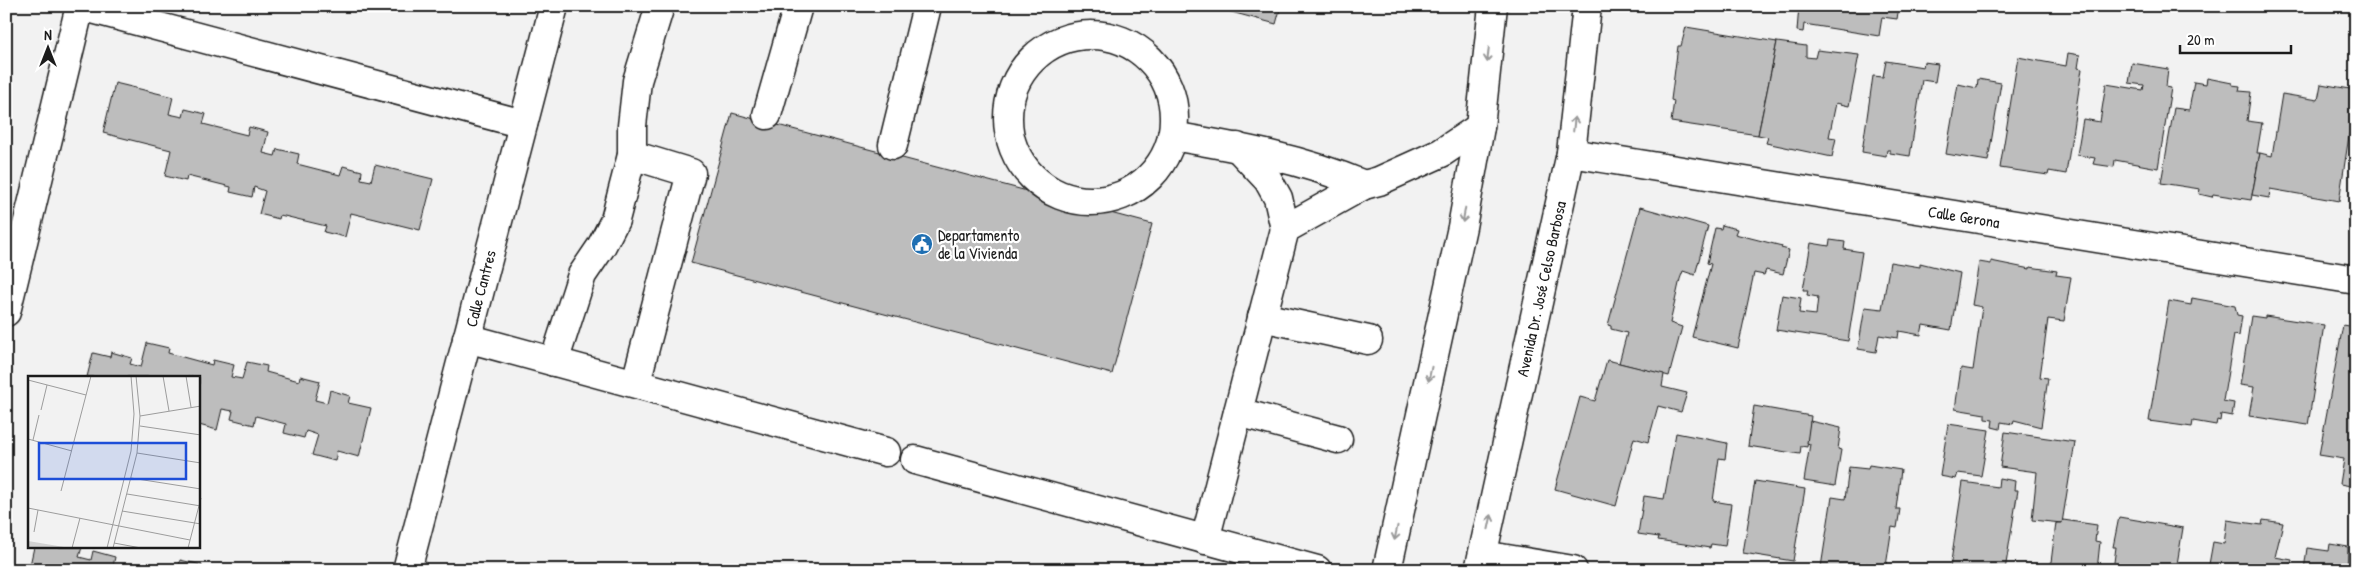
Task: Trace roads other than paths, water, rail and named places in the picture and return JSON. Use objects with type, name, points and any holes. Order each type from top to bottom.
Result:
[{"type":"street","points":[[6,312],[80,6],[523,124]]},
{"type":"street","name":"Calle Cantres","points":[[407,570],[554,6]]},
{"type":"street","points":[[554,362],[582,274],[601,247],[615,220],[632,155],[632,126],[638,81],[660,6]]},
{"type":"street","points":[[767,115],[798,6]]},
{"type":"street","points":[[893,145],[928,6]]},
{"type":"street","points":[[1387,570],[1462,227],[1480,127],[1493,6]]},
{"type":"street","name":"Avenida Dr. José Celso Barbosa","points":[[1481,562],[1571,153],[1587,6]]},
{"type":"street","points":[[1089,34],[1115,37],[1139,49],[1158,67],[1171,93],[1175,121],[1172,136],[1169,149],[1154,173],[1131,191],[1104,200],[1075,200],[1048,189],[1027,171],[1012,148],[1007,122],[1010,96],[1021,72],[1039,52],[1062,39],[1089,34]]},
{"type":"street","points":[[1285,228],[1364,185],[1379,181],[1441,152],[1480,127]]},
{"type":"street","points":[[1172,136],[1237,147],[1327,169],[1364,185]]},
{"type":"street","points":[[1205,540],[1285,228],[1278,198],[1268,180],[1237,147]]},
{"type":"street","name":"Calle Gerona","points":[[1571,153],[2356,280]]},
{"type":"street","points":[[632,155],[691,173],[636,382]]},
{"type":"street","points":[[1262,317],[1368,340]]},
{"type":"street","points":[[467,338],[636,382],[886,452]]},
{"type":"street","points":[[1238,412],[1338,440]]},
{"type":"street","points":[[915,460],[1317,570]]},
{"type":"street","points":[[1481,562],[1573,570]]},
{"type":"place","name":"Departamento de la Vivienda","points":[[922,244]]}]
